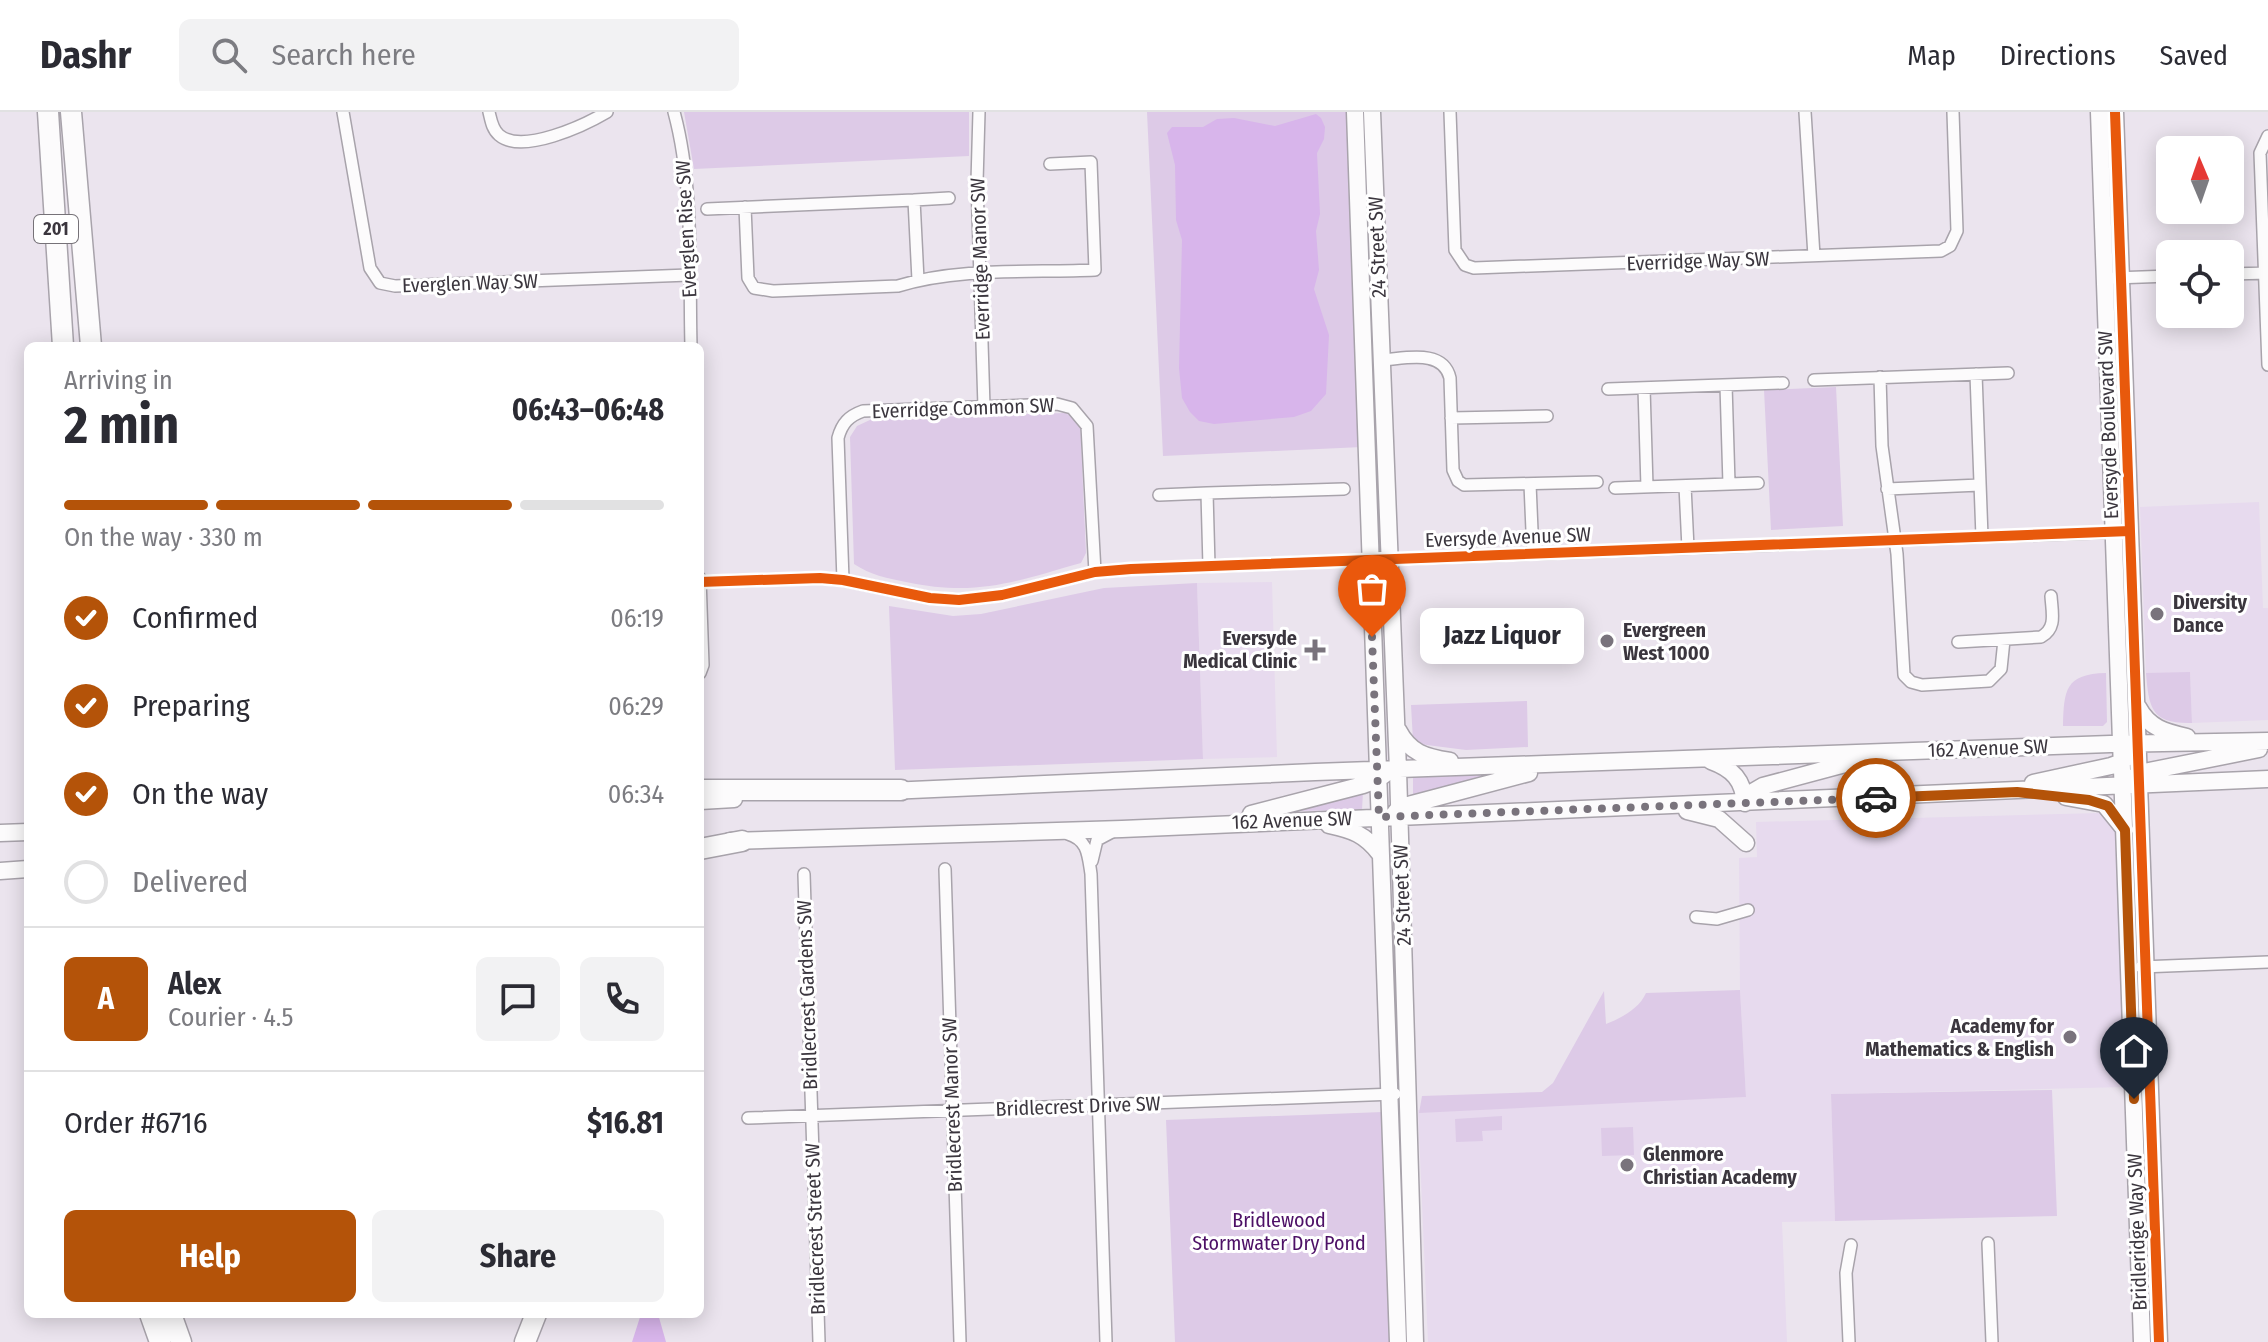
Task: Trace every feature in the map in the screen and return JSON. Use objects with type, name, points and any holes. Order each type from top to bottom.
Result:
[{"type":"highway","name":"201","points":[[48,112],[63,342]]},
{"type":"highway","points":[[71,112],[91,342]]},
{"type":"highway","points":[[704,790],[901,790]]},
{"type":"highway","points":[[704,848],[742,841]]},
{"type":"highway","points":[[151,1318],[160,1342]]},
{"type":"highway","points":[[172,1318],[181,1342]]},
{"type":"highway","points":[[525,1342],[534,1318]]},
{"type":"main road","name":"24 Street SW","points":[[1355,112],[1370,560],[1390,817],[1398,1094],[1398,1342]]},
{"type":"main road","name":"24 Street SW","points":[[1372,112],[1397,728],[1388,770],[1390,817],[1380,854],[1415,1342]]},
{"type":"main road","name":"Eversyde Boulevard SW","points":[[2099,112],[2113,278]]},
{"type":"main road","name":"Eversyde Boulevard SW","points":[[2115,112],[2113,278],[2130,743],[2134,781]]},
{"type":"main road","name":"Eversyde Boulevard SW","points":[[2122,532],[2137,706],[2130,743]]},
{"type":"main road","points":[[2137,706],[2154,727],[2209,743]]},
{"type":"main road","points":[[1397,728],[1406,745],[1419,754],[1479,767]]},
{"type":"main road","name":"162 Avenue SW","points":[[704,801],[1388,770],[2130,743],[2268,744]]},
{"type":"main road","name":"Bridleridge Way SW","points":[[2130,743],[2122,762],[2134,781],[2147,1245],[2142,1342]]},
{"type":"main road","points":[[2134,781],[2268,744]]},
{"type":"main road","points":[[1745,803],[1751,793],[1763,786],[1889,752]]},
{"type":"main road","points":[[1704,759],[1734,773],[1744,788],[1745,803]]},
{"type":"main road","points":[[1988,793],[2122,762]]},
{"type":"main road","points":[[1390,817],[1566,764]]},
{"type":"main road","points":[[1212,823],[1388,770]]},
{"type":"main road","name":"162 Avenue SW","points":[[704,842],[2017,792],[2134,781],[2268,779]]},
{"type":"main road","name":"Bridleridge Way SW","points":[[2134,781],[2125,830],[2138,967]]},
{"type":"main road","points":[[2017,792],[2100,802],[2108,806],[2125,830]]},
{"type":"main road","points":[[1662,805],[1719,819],[1746,843]]},
{"type":"main road","points":[[1304,819],[1355,830],[1370,841],[1380,854]]},
{"type":"main road","points":[[0,833],[24,832]]},
{"type":"main road","points":[[0,871],[24,869]]},
{"type":"main road","name":"Bridleridge Way SW","points":[[2147,1245],[2159,1342]]},
{"type":"street","name":"Everglen Way SW","points":[[343,112],[370,268],[380,283],[395,286],[689,275]]},
{"type":"street","points":[[489,112],[495,131],[512,141],[535,140],[571,131],[607,112]]},
{"type":"street","name":"Everglen Rise SW","points":[[674,112],[684,174],[691,342]]},
{"type":"street","name":"Everridge Manor SW","points":[[979,112],[977,195],[984,407]]},
{"type":"street","name":"Everridge Way SW","points":[[1450,112],[1455,250],[1457,257],[1469,267],[1936,252],[1950,246],[1957,231],[1953,112]]},
{"type":"street","points":[[1805,112],[1814,256]]},
{"type":"street","points":[[2268,136],[2260,153],[2268,365]]},
{"type":"street","points":[[745,207],[748,278],[754,288],[773,291],[898,286],[918,280],[981,274],[1095,270],[1091,162],[1050,164]]},
{"type":"street","points":[[707,209],[949,198]]},
{"type":"street","points":[[914,200],[918,280]]},
{"type":"street","points":[[2244,274],[2266,273]]},
{"type":"street","points":[[2113,278],[2156,276]]},
{"type":"street","points":[[1381,360],[1429,358],[1443,362],[1450,378],[1453,470],[1458,481],[1475,486],[1597,482]]},
{"type":"street","points":[[1814,380],[2008,373]]},
{"type":"street","points":[[1976,374],[1982,537]]},
{"type":"street","points":[[1880,377],[1882,446],[1895,541],[1902,666],[1907,679],[1922,685],[1989,681],[2001,669],[2004,640]]},
{"type":"street","points":[[1608,389],[1783,383]]},
{"type":"street","points":[[1726,385],[1729,484]]},
{"type":"street","points":[[1644,388],[1647,487]]},
{"type":"street","name":"Everridge Common SW","points":[[843,580],[838,438],[843,424],[863,411],[984,407],[1064,405],[1082,417],[1088,432],[1095,572]]},
{"type":"street","points":[[1451,418],[1547,416]]},
{"type":"street","points":[[1615,488],[1758,483]]},
{"type":"street","points":[[1530,484],[1533,554]]},
{"type":"street","points":[[1887,489],[1980,485]]},
{"type":"street","points":[[1685,486],[1688,548]]},
{"type":"street","points":[[1159,495],[1344,489]]},
{"type":"street","points":[[1207,493],[1209,566]]},
{"type":"street","name":"Eversyde Avenue SW","points":[[704,580],[820,578],[930,598],[959,600],[1002,595],[1095,572],[2122,532]]},
{"type":"street","points":[[1958,642],[2037,639],[2046,635],[2053,624],[2051,596]]},
{"type":"street","points":[[1091,874],[1097,840],[1127,828]]},
{"type":"street","points":[[1051,831],[1073,835],[1081,840],[1087,848],[1091,874],[1106,1342]]},
{"type":"street","name":"Bridlecrest Manor SW","points":[[945,869],[960,1342]]},
{"type":"street","name":"Bridlecrest Gardens SW","points":[[804,874],[811,1115]]},
{"type":"street","points":[[1696,917],[1717,919],[1748,910]]},
{"type":"street","points":[[2138,967],[2268,962]]},
{"type":"street","name":"Bridlecrest Drive SW","points":[[748,1118],[1398,1094]]},
{"type":"street","name":"Bridlecrest Street SW","points":[[811,1115],[819,1342]]},
{"type":"street","points":[[1988,1243],[1992,1342]]},
{"type":"street","points":[[1849,1342],[1846,1273],[1851,1245]]},
{"type":"shaded area","points":[[1316,114],[1325,127],[1324,139],[1317,153],[1319,270],[1314,289],[1329,335],[1326,394],[1311,411],[1294,417],[1214,424],[1199,421],[1182,398],[1179,368],[1182,240],[1176,220],[1175,165],[1167,133],[1172,127],[1203,127],[1217,119],[1234,118],[1275,126]]},
{"type":"shaded area","points":[[2259,502],[2263,608],[2268,608],[2268,720],[2192,723],[2190,673],[2146,673],[2140,507]]},
{"type":"shaded area","points":[[1272,582],[1277,757],[1203,759],[1197,583]]},
{"type":"shaded area","points":[[2099,813],[2107,817],[2115,829],[2124,1087],[1831,1094],[1835,1221],[1782,1222],[1787,1342],[1428,1342],[1418,1110],[1746,1097],[1740,990],[1739,858],[1757,857],[1756,822]]},
{"type":"shaded area","points":[[640,1318],[659,1318],[666,1342],[632,1342]]},
{"type":"green space","points":[[684,112],[969,112],[969,156],[694,169]]},
{"type":"green space","points":[[1147,112],[1351,112],[1362,447],[1163,456]]},
{"type":"green space","points":[[1836,387],[1843,526],[1771,530],[1764,390]]},
{"type":"green space","points":[[1065,413],[1080,420],[1086,553],[1081,563],[975,588],[931,586],[892,579],[854,564],[850,437],[857,426],[872,419]]},
{"type":"green space","points":[[1197,583],[1203,759],[895,770],[889,606],[953,616],[981,614],[1104,588]]},
{"type":"green space","points":[[2190,672],[2192,723],[2178,723],[2160,717],[2151,704],[2146,673]]},
{"type":"green space","points":[[2106,673],[2107,722],[2103,726],[2063,726],[2064,703],[2070,686],[2082,677]]},
{"type":"green space","points":[[1527,701],[1528,747],[1466,750],[1413,741],[1411,705]]},
{"type":"green space","points":[[1482,774],[1482,779],[1415,797],[1413,795],[1413,776]]},
{"type":"green space","points":[[1363,792],[1362,810],[1289,811]]},
{"type":"green space","points":[[1740,990],[1746,1097],[1419,1113],[1422,1096],[1542,1092],[1553,1083],[1604,991],[1606,1024],[1634,1008],[1646,993]]},
{"type":"green space","points":[[2052,1090],[2057,1216],[1835,1221],[1831,1094]]},
{"type":"green space","name":"Bridlewood Stormwater Dry Pond","points":[[1383,1112],[1392,1342],[1175,1342],[1166,1120]]},
{"type":"green space","points":[[1502,1116],[1502,1130],[1482,1131],[1483,1141],[1456,1142],[1455,1119]]},
{"type":"green space","points":[[1633,1127],[1634,1155],[1602,1156],[1601,1128]]},
{"type":"cycle path","points":[[2115,112],[2159,1342]]},
{"type":"cycle path","points":[[704,582],[820,578],[930,598],[959,600],[1002,595],[1095,572],[1131,569],[2130,531]]},
{"type":"way so far","points":[[1372,637],[1379,817],[1876,798]]},
{"type":"place","name":"Diversity Dance","points":[[2157,614]]},
{"type":"place","name":"Jazz Liquor","points":[[1372,637]]},
{"type":"place","name":"Evergreen West 1000","points":[[1607,641]]},
{"type":"place","name":"Eversyde Medical Clinic","points":[[1315,650]]},
{"type":"place","name":"Academy for Mathematics & English","points":[[2070,1037]]},
{"type":"place","name":"Glenmore Christian Academy","points":[[1627,1165]]},
{"type":"route","points":[[1876,798],[2017,792],[2089,800],[2108,806],[2125,830],[2134,1099]]}]
